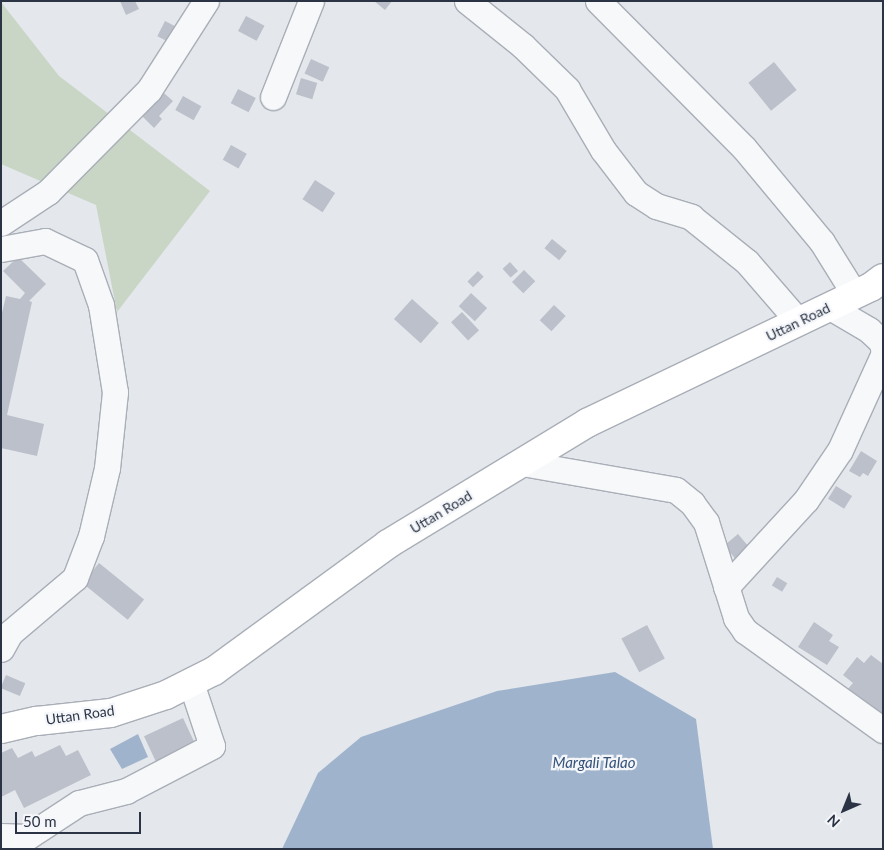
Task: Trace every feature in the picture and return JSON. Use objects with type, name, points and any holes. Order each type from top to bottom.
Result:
[{"type":"main road","name":"Uttan Road","points":[[1,729],[37,721],[111,713],[166,695],[214,671],[388,544],[587,423],[855,295],[883,278]]},
{"type":"street","points":[[1,223],[48,192],[149,90],[206,1]]},
{"type":"street","points":[[273,96],[311,1]]},
{"type":"street","points":[[467,1],[523,46],[567,89],[603,150],[636,193],[656,206],[691,217],[747,262],[799,322]]},
{"type":"street","points":[[598,1],[744,148],[822,242],[855,295]]},
{"type":"street","points":[[1,249],[45,241],[85,260],[101,305],[115,392],[107,468],[92,536],[75,578],[10,633],[1,648]]},
{"type":"street","points":[[830,306],[869,330],[882,342],[883,348]]},
{"type":"street","points":[[726,587],[806,500],[840,450],[883,355]]},
{"type":"street","points":[[522,463],[676,490],[692,503],[706,522],[736,618],[745,631],[883,730]]},
{"type":"street","points":[[1,836],[27,837],[79,803],[126,791],[212,746],[191,682]]},
{"type":"green space","points":[[1,2],[59,76],[210,191],[117,312],[96,205],[1,164]]},
{"type":"water","name":"Margali Talao","points":[[615,672],[696,719],[713,849],[282,849],[318,773],[361,737],[497,691]]},
{"type":"water","points":[[138,734],[148,757],[122,769],[110,749]]},
{"type":"building","points":[[120,1],[135,1],[139,9],[126,15]]},
{"type":"building","points":[[374,1],[392,1],[385,10]]},
{"type":"building","points":[[246,16],[265,26],[257,41],[238,31]]},
{"type":"building","points":[[165,21],[181,29],[173,44],[157,36]]},
{"type":"building","points":[[311,59],[329,67],[323,82],[304,74]]},
{"type":"building","points":[[774,62],[797,90],[771,111],[748,83]]},
{"type":"building","points":[[301,78],[317,83],[312,99],[296,94]]},
{"type":"building","points":[[157,87],[173,101],[159,116],[162,119],[154,128],[136,110]]},
{"type":"building","points":[[238,89],[256,98],[249,112],[231,103]]},
{"type":"building","points":[[183,96],[201,106],[194,120],[175,110]]},
{"type":"building","points":[[231,145],[247,154],[239,169],[223,160]]},
{"type":"building","points":[[315,180],[335,193],[323,212],[302,199]]},
{"type":"building","points":[[552,239],[567,251],[559,260],[544,248]]},
{"type":"building","points":[[18,257],[46,284],[29,301],[32,302],[7,415],[44,424],[37,456],[1,448],[1,317],[6,296],[20,299],[25,293],[3,271]]},
{"type":"building","points":[[510,262],[518,271],[511,278],[503,269]]},
{"type":"building","points":[[524,270],[535,281],[523,293],[512,282]]},
{"type":"building","points":[[478,271],[484,277],[473,287],[467,282]]},
{"type":"building","points":[[471,293],[487,308],[475,321],[459,306]]},
{"type":"building","points":[[412,299],[439,323],[421,343],[394,319]]},
{"type":"building","points":[[554,305],[566,316],[551,331],[540,320]]},
{"type":"building","points":[[462,312],[479,330],[468,341],[451,322]]},
{"type":"building","points":[[861,451],[877,461],[868,476],[863,473],[860,477],[849,471]]},
{"type":"building","points":[[836,486],[852,496],[844,509],[828,499]]},
{"type":"building","points":[[738,534],[753,552],[739,563],[724,546]]},
{"type":"building","points":[[99,563],[144,600],[128,620],[83,583]]},
{"type":"building","points":[[777,577],[787,583],[782,592],[772,586]]},
{"type":"building","points":[[814,622],[833,635],[829,641],[839,647],[827,665],[798,647]]},
{"type":"building","points":[[647,625],[665,659],[639,672],[621,639]]},
{"type":"building","points":[[871,655],[883,664],[883,717],[847,690],[853,683],[843,675],[857,657],[864,663]]},
{"type":"building","points":[[6,675],[25,683],[20,696],[1,688]]},
{"type":"building","points":[[183,718],[196,746],[157,764],[144,736]]},
{"type":"building","points":[[60,745],[66,756],[78,750],[91,775],[24,808],[15,790],[1,797],[1,753],[12,748],[18,758],[32,751],[35,757]]}]
